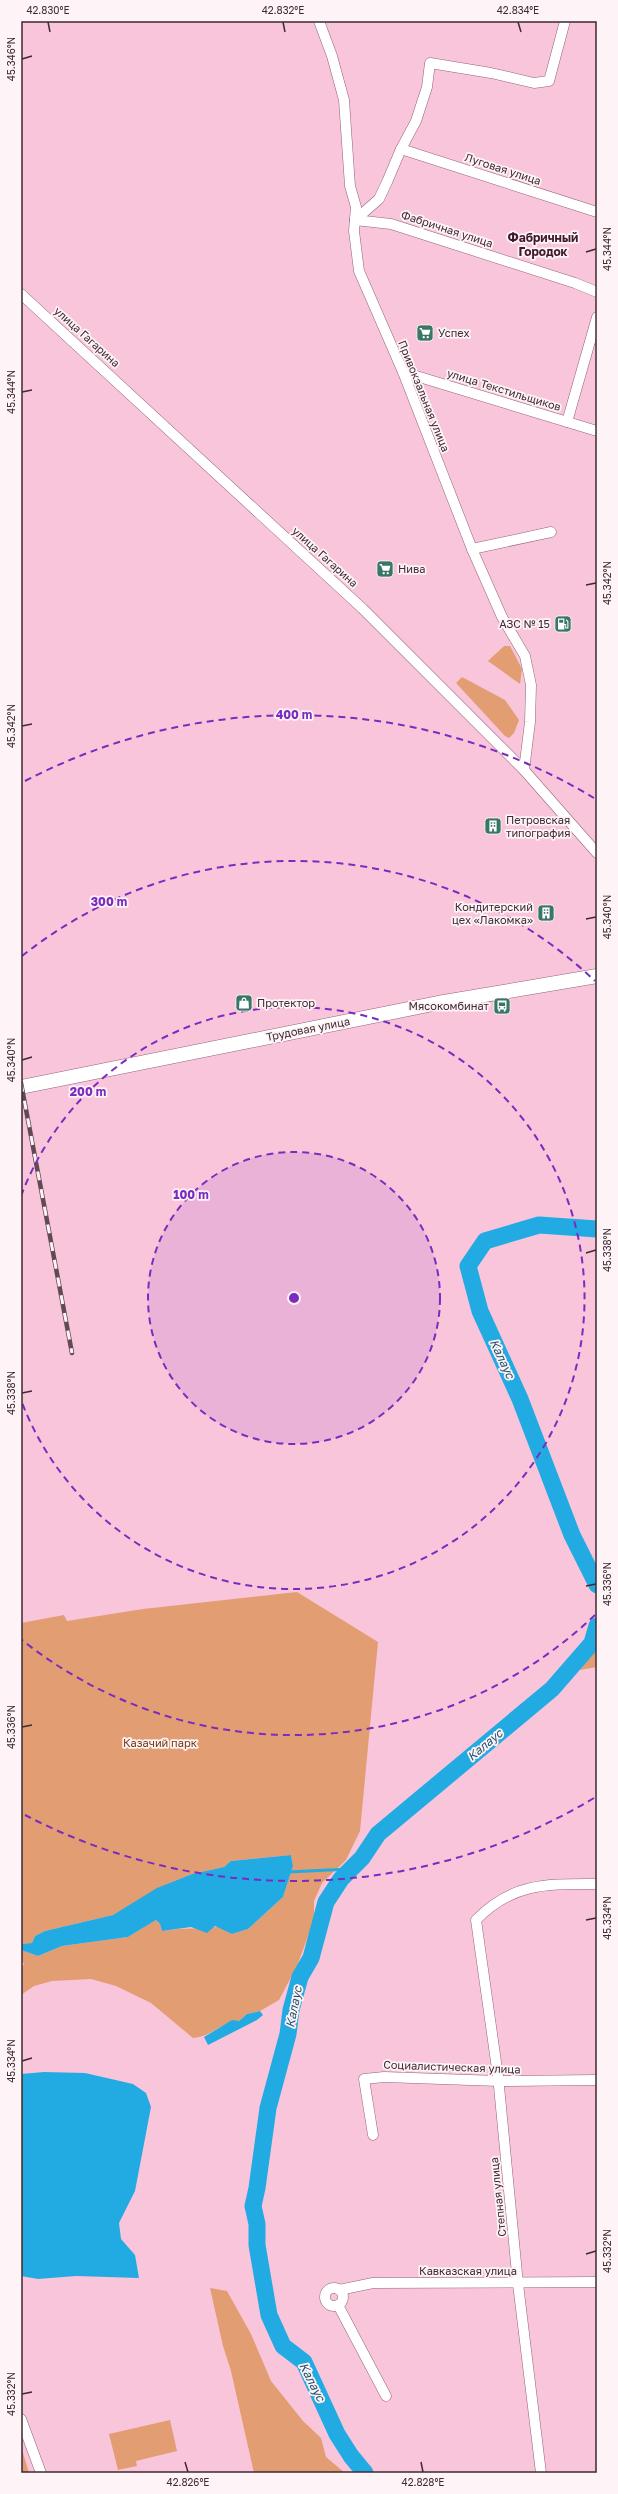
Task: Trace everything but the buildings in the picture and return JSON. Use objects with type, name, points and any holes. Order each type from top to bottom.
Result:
[{"type":"main road","name":"Трудовая улица","points":[[21,1087],[438,1003],[597,976]]},
{"type":"street","name":"Привокзальная улица","points":[[319,21],[332,56],[344,100],[350,186],[356,207],[355,220],[359,270],[403,372],[472,549],[502,617],[525,656],[531,685],[530,722],[524,770]]},
{"type":"street","points":[[355,220],[379,199],[401,149],[416,121],[427,87],[430,63],[491,73],[534,83],[549,81],[565,21]]},
{"type":"street","name":"Луговая улица","points":[[401,149],[597,212]]},
{"type":"street","name":"Фабричная улица","points":[[355,220],[391,224],[575,283],[597,292]]},
{"type":"street","name":"улица Гагарина","points":[[21,294],[363,609],[524,770],[597,853]]},
{"type":"street","points":[[567,422],[597,317]]},
{"type":"street","name":"улица Текстильщиков","points":[[403,372],[597,431]]},
{"type":"street","points":[[472,549],[551,532]]},
{"type":"street","name":"Степная улица","points":[[541,2473],[518,2284],[498,2081],[476,1920],[490,1905],[506,1895],[523,1889],[543,1885],[597,1884]]},
{"type":"street","name":"Социалистическая улица","points":[[373,2135],[364,2079],[384,2077],[498,2081],[597,2080]]},
{"type":"street","name":"Кавказская улица","points":[[339,2290],[373,2283],[518,2284],[597,2282]]},
{"type":"street","points":[[331,2289],[339,2290],[343,2298],[338,2305],[328,2303],[326,2296],[331,2289]]},
{"type":"street","points":[[338,2305],[386,2396]]},
{"type":"street","points":[[21,2419],[41,2473]]},
{"type":"green space","points":[[504,646],[510,646],[522,669],[520,684],[488,661]]},
{"type":"green space","points":[[462,677],[505,700],[519,720],[514,733],[509,738],[505,736],[456,683]]},
{"type":"green space","name":"Казачий парк","points":[[297,1592],[378,1642],[360,1831],[346,1860],[322,1883],[314,1901],[314,1920],[297,1966],[279,2000],[260,2011],[247,2014],[239,2021],[233,2021],[206,2035],[193,2038],[151,2003],[116,1986],[91,1979],[52,1981],[34,1986],[21,1995],[21,1968],[24,1964],[21,1958],[21,1950],[38,1956],[62,1946],[128,1937],[156,1920],[160,1924],[162,1931],[219,1927],[232,1934],[248,1929],[283,1897],[293,1866],[291,1855],[231,1861],[224,1867],[192,1874],[172,1882],[113,1915],[45,1931],[35,1936],[32,1943],[21,1944],[21,1623],[64,1615],[67,1621],[143,1609]]},
{"type":"green space","points":[[597,1643],[597,1667],[580,1670]]},
{"type":"green space","points":[[210,2288],[227,2291],[251,2334],[271,2381],[303,2421],[321,2438],[326,2457],[345,2473],[254,2473],[231,2371],[223,2346]]},
{"type":"green space","points":[[170,2420],[177,2451],[136,2461],[137,2466],[118,2470],[109,2434]]},
{"type":"green space","points":[[21,2446],[29,2473],[21,2473]]},
{"type":"water","points":[[291,1855],[293,1866],[283,1897],[248,1929],[232,1934],[215,1926],[207,1933],[191,1927],[162,1931],[160,1924],[156,1920],[128,1937],[62,1946],[38,1956],[21,1950],[21,1944],[32,1943],[35,1936],[45,1931],[113,1915],[157,1888],[192,1874],[224,1867],[231,1861]]},
{"type":"water","points":[[260,2011],[263,2015],[257,2020],[208,2045],[204,2037],[232,2020],[239,2021],[247,2014]]},
{"type":"water","points":[[44,2072],[85,2073],[133,2084],[146,2093],[151,2107],[135,2191],[119,2223],[121,2239],[135,2255],[139,2278],[76,2276],[38,2279],[21,2276],[21,2074]]},
{"type":"waterway","name":"Калаус","points":[[597,1229],[539,1225],[485,1241],[468,1266],[480,1311],[520,1399],[572,1535],[597,1585]]},
{"type":"waterway","name":"Калаус","points":[[365,2473],[351,2456],[337,2434],[304,2362],[283,2346],[269,2315],[257,2245],[257,2224],[253,2206],[257,2188],[268,2108],[288,2034],[291,2010],[300,1977],[311,1958],[326,1902],[341,1879],[362,1858],[378,1834],[552,1689],[592,1643],[597,1626]]},
{"type":"waterway","points":[[288,1872],[350,1869]]},
{"type":"railway","points":[[21,1083],[72,1353]]},
{"type":"place","name":"Успех","points":[[425,333]]},
{"type":"place","name":"Нива","points":[[385,569]]},
{"type":"place","name":"АЗС № 15","points":[[563,624]]},
{"type":"place","name":"Петровская типография","points":[[493,826]]},
{"type":"place","name":"Кондитерский цех «Лакомка»","points":[[546,913]]},
{"type":"place","name":"Протектор","points":[[244,1003]]},
{"type":"place","name":"Мясокомбинат","points":[[502,1006]]},
{"type":"district","name":"Фабричный Городок","points":[[543,245]]}]
